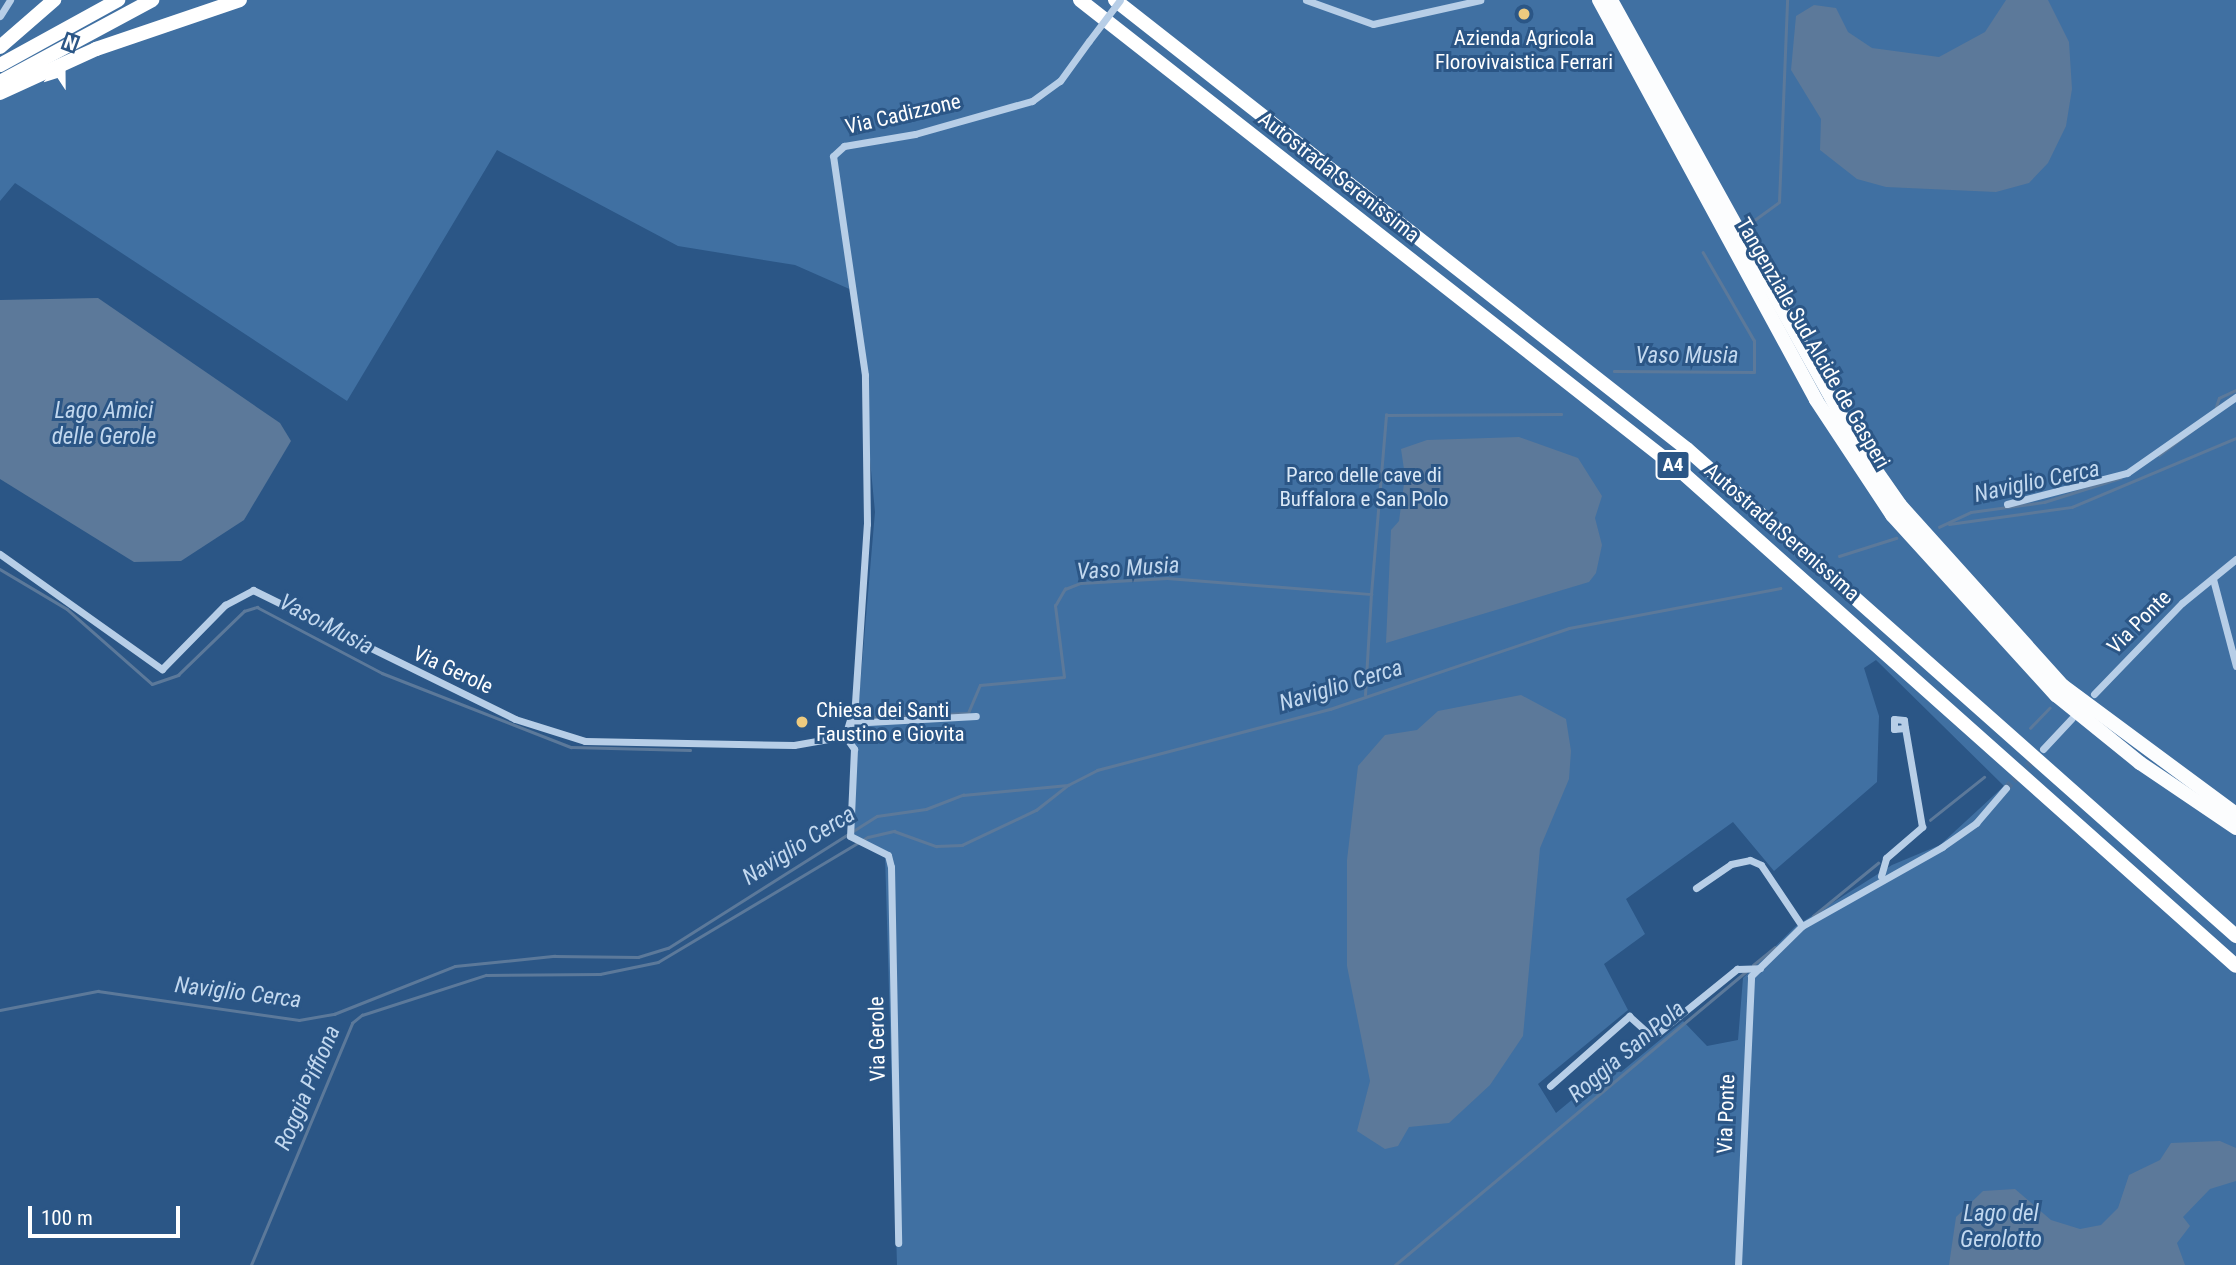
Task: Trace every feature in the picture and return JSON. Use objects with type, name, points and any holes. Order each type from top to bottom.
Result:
[{"type":"highway","points":[[0,47],[54,0]]},
{"type":"highway","points":[[0,65],[118,0]]},
{"type":"highway","points":[[0,82],[152,0]]},
{"type":"highway","points":[[0,93],[96,49],[240,0]]},
{"type":"highway","name":"Autostrada Serenissima","points":[[1080,0],[1684,474],[2236,966]]},
{"type":"highway","name":"Autostrada Serenissima","points":[[1115,0],[1687,449],[2236,936]]},
{"type":"highway","name":"Tangenziale Sud Alcide de Gasperi","points":[[1599,0],[1816,400],[1892,515],[2056,695],[2140,763],[2236,828]]},
{"type":"highway","name":"Tangenziale Sud Alcide de Gasperi","points":[[1611,0],[1854,439],[1900,505],[2005,628],[2063,686],[2236,814]]},
{"type":"street","points":[[0,16],[10,0]]},
{"type":"street","name":"Via Cadizzone","points":[[850,723],[867,524],[855,285],[832,164],[835,150],[1032,101],[1060,81],[1120,0]]},
{"type":"street","points":[[1306,0],[1373,24],[1480,0]]},
{"type":"street","points":[[2007,504],[2127,473],[2236,397]]},
{"type":"street","name":"Via Gerole","points":[[0,554],[162,669],[225,605],[253,590],[515,719],[585,741],[794,745],[845,736],[854,749],[848,826],[858,843],[887,855],[891,867],[898,1243]]},
{"type":"street","name":"Via Ponte","points":[[2094,694],[2236,559]]},
{"type":"street","points":[[2213,579],[2236,666]]},
{"type":"street","points":[[845,736],[850,723],[976,716]]},
{"type":"street","points":[[2043,749],[2072,718]]},
{"type":"street","name":"Via Ponte","points":[[1881,876],[1886,858],[1922,827],[1905,728]]},
{"type":"street","name":"Via Ponte","points":[[1738,1265],[1748,986],[1760,968],[1802,926],[1881,876],[1976,823],[2007,788]]},
{"type":"street","points":[[1696,888],[1731,864],[1750,860],[1761,864],[1802,926]]},
{"type":"street","points":[[1550,1086],[1629,1016],[1648,1033],[1658,1033],[1737,969],[1760,968]]},
{"type":"green space","name":"Parco delle cave di Buffalora e San Polo","points":[[0,0],[2236,0],[2236,1265],[897,1265],[885,854],[853,840],[848,827],[875,512],[854,291],[795,265],[678,246],[497,150],[347,401],[15,183],[0,201]],"holes":[[[1876,660],[2004,786],[1940,845],[1892,865],[1796,926],[1743,978],[1738,1040],[1707,1046],[1683,1021],[1621,1072],[1609,1069],[1556,1113],[1538,1084],[1628,1010],[1604,964],[1645,934],[1626,899],[1733,822],[1774,871],[1877,782],[1879,716],[1864,668]]]},
{"type":"water","points":[[2006,0],[2048,0],[2069,42],[2072,89],[2066,126],[2048,163],[2029,183],[1996,192],[1886,187],[1857,179],[1820,150],[1821,119],[1791,70],[1796,16],[1814,5],[1836,8],[1848,32],[1872,48],[1939,57],[1985,32]]},
{"type":"water","name":"Lago Amici delle Gerole","points":[[98,298],[280,423],[291,441],[244,520],[181,561],[134,562],[0,479],[0,300]]},
{"type":"water","points":[[1519,437],[1578,458],[1602,496],[1595,518],[1602,545],[1596,573],[1589,582],[1386,643],[1391,530],[1399,521],[1405,476],[1401,449],[1427,440]]},
{"type":"water","points":[[1521,695],[1566,719],[1571,751],[1569,779],[1540,848],[1523,1036],[1490,1085],[1449,1123],[1409,1127],[1398,1146],[1385,1149],[1357,1131],[1370,1081],[1347,966],[1347,860],[1358,766],[1385,735],[1417,730],[1438,711]]},
{"type":"water","name":"Lago del Gerolotto","points":[[2220,1141],[2236,1148],[2236,1181],[2210,1189],[2183,1217],[2190,1226],[2177,1243],[2185,1265],[1949,1265],[1956,1217],[1983,1191],[2015,1189],[2051,1220],[2080,1229],[2101,1225],[2118,1208],[2129,1175],[2160,1160],[2171,1143]]},
{"type":"waterway","name":"Vaso Musia","points":[[1753,221],[1779,202],[1787,0]]},
{"type":"waterway","name":"Vaso Musia","points":[[1614,371],[1754,372],[1754,341],[1703,253]]},
{"type":"waterway","name":"Naviglio Cerca","points":[[2216,407],[2219,398],[2236,390]]},
{"type":"waterway","name":"Naviglio Cerca","points":[[2159,455],[2215,413]]},
{"type":"waterway","name":"Vaso Musia","points":[[870,717],[968,713],[980,685],[1064,677],[1055,606],[1065,589],[1081,583],[1167,578],[1371,594],[1386,415],[1561,414]]},
{"type":"waterway","points":[[1949,524],[2072,507],[2236,438]]},
{"type":"waterway","name":"Naviglio Cerca","points":[[1939,527],[1971,512],[2044,502],[2120,478]]},
{"type":"waterway","name":"Naviglio Cerca","points":[[1839,556],[1896,538]]},
{"type":"waterway","name":"Vaso Musia","points":[[0,569],[67,609],[152,684],[178,675],[244,611],[257,607],[382,673],[571,747],[690,750]]},
{"type":"waterway","name":"Naviglio Cerca","points":[[0,1010],[98,991],[299,1020],[334,1014],[455,966],[554,956],[638,957],[668,948],[877,816],[926,809],[963,795],[1068,785],[1097,770],[1330,709],[1569,628],[1780,588]]},
{"type":"waterway","name":"Vaso Musia","points":[[1365,695],[1371,594]]},
{"type":"waterway","name":"Roggia San Pola","points":[[2030,728],[2049,708]]},
{"type":"waterway","name":"Roggia San Pola","points":[[1930,820],[1984,777]]},
{"type":"waterway","name":"Roggia Piffiona","points":[[251,1265],[352,1023],[362,1015],[486,975],[600,974],[658,962],[868,837],[894,831],[936,846],[962,845],[1036,810],[1068,785]]},
{"type":"waterway","name":"Roggia San Pola","points":[[1813,916],[1878,863]]},
{"type":"waterway","name":"Roggia San Pola","points":[[1753,965],[1775,947]]},
{"type":"waterway","name":"Roggia San Pola","points":[[1395,1265],[1746,972]]},
{"type":"tunnel","points":[[2006,788],[2043,749]]},
{"type":"place","name":"Azienda Agricola Florovivaistica Ferrari","points":[[1524,14]]},
{"type":"place","name":"Chiesa dei Santi Faustino e Giovita","points":[[802,722]]}]
